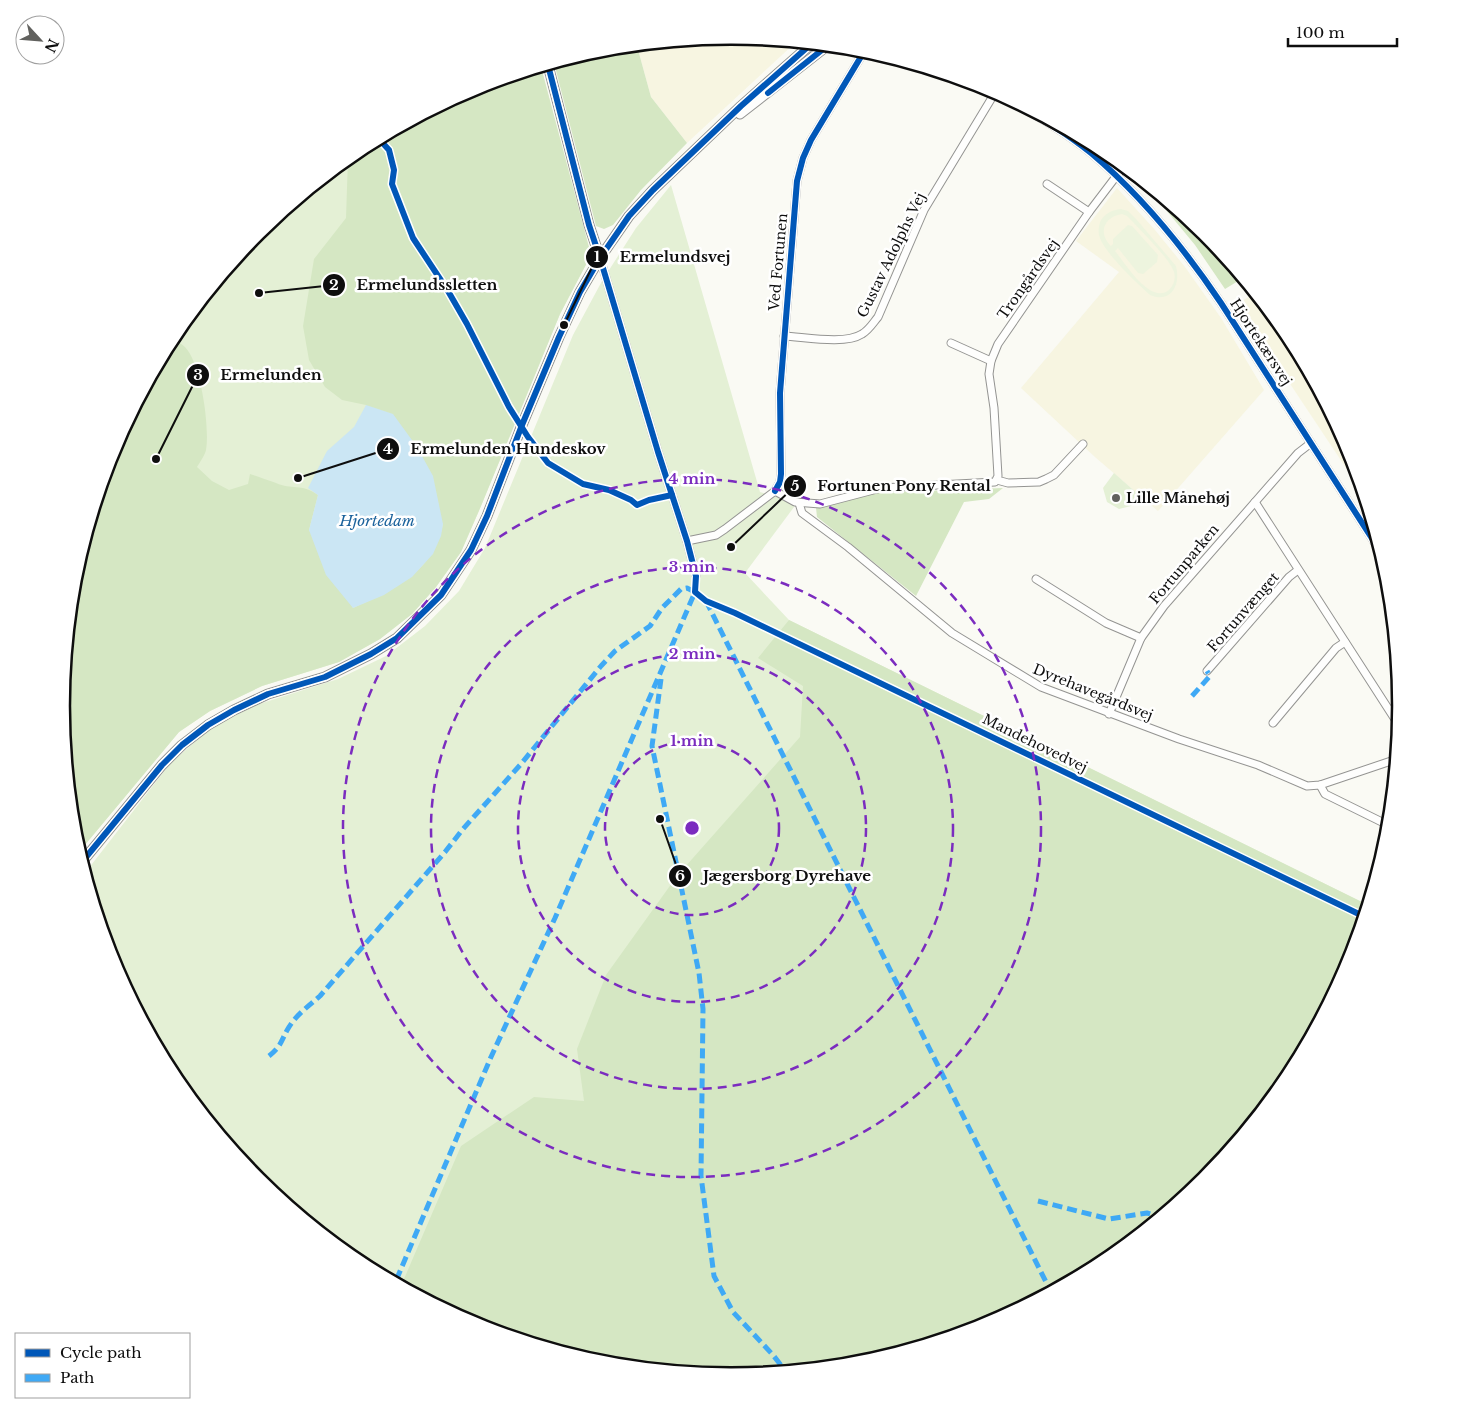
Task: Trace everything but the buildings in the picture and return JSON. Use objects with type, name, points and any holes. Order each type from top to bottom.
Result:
[{"type":"street","points":[[88,855],[162,765],[182,745],[208,725],[268,694],[326,677],[371,654],[397,638],[441,595],[471,550],[487,516],[559,337],[580,292],[600,258],[629,216],[658,185],[804,49]]},
{"type":"street","points":[[712,135],[820,51]]},
{"type":"street","name":"Ved Fortunen","points":[[775,491],[780,482],[781,474],[780,393],[797,181],[803,158],[811,140],[860,58]]},
{"type":"street","points":[[550,71],[589,225],[655,443],[688,541],[696,576]]},
{"type":"street","name":"Gustav Adolphs Vej","points":[[784,336],[842,340],[856,338],[870,328],[878,317],[924,210],[993,99]]},
{"type":"street","name":"Hjortekærsvej","points":[[1074,141],[1091,153],[1116,177],[1171,233],[1196,265],[1370,535]]},
{"type":"street","name":"Trongårdsvej","points":[[997,480],[994,408],[989,374],[990,361],[998,344],[1089,212],[1120,172]]},
{"type":"street","points":[[1047,184],[1089,212]]},
{"type":"street","points":[[951,343],[990,361]]},
{"type":"street","name":"Fortunparken","points":[[1109,714],[1141,638],[1164,606],[1298,453],[1311,443]]},
{"type":"street","points":[[688,541],[716,535],[775,491],[799,503],[820,504],[882,488],[992,484],[997,480],[1008,483],[1039,482],[1054,474],[1083,444]]},
{"type":"street","name":"Fortunvænget","points":[[1255,502],[1393,716]]},
{"type":"street","name":"Dyrehavegårdsvej","points":[[799,503],[802,513],[848,547],[952,634],[1041,688],[1109,714],[1258,765],[1307,786],[1320,785],[1391,761]]},
{"type":"street","name":"Fortunvænget","points":[[1207,671],[1289,577],[1298,570]]},
{"type":"street","points":[[1036,579],[1106,623],[1141,638]]},
{"type":"street","points":[[1273,723],[1336,648],[1345,642]]},
{"type":"street","points":[[1320,785],[1325,794],[1382,822]]},
{"type":"shaded area","points":[[732,45],[790,48],[687,143],[651,97],[639,52],[688,46]]},
{"type":"shaded area","points":[[1117,188],[1185,267],[1221,318],[1264,390],[1158,511],[1095,457],[1021,388],[1119,272],[1076,241]]},
{"type":"shaded area","points":[[1250,296],[1282,339],[1325,414],[1351,476],[1237,304]]},
{"type":"green space","points":[[639,52],[651,97],[687,143],[641,190],[613,225],[604,229],[596,226],[556,69],[602,58]]},
{"type":"green space","points":[[543,73],[591,255],[560,314],[461,552],[436,587],[412,614],[380,639],[339,662],[262,686],[210,711],[179,732],[85,845],[71,750],[71,663],[76,620],[83,577],[105,494],[120,453],[138,414],[181,339],[207,304],[234,270],[295,209],[364,156],[439,113],[478,95]]},
{"type":"green space","points":[[543,73],[591,255],[560,314],[461,552],[436,587],[412,614],[380,639],[339,662],[262,686],[210,711],[179,732],[85,845],[71,750],[70,706],[71,663],[83,577],[105,494],[120,453],[138,414],[179,343],[191,355],[203,396],[207,440],[205,452],[197,467],[212,481],[229,490],[248,484],[250,474],[282,485],[307,489],[318,495],[309,530],[353,608],[383,594],[410,577],[431,555],[438,541],[443,524],[366,405],[342,400],[325,387],[309,360],[303,326],[314,259],[346,218],[348,168],[364,156],[439,113],[478,95]]},
{"type":"green space","points":[[671,185],[760,492],[797,503],[745,573],[789,620],[1363,902],[1343,960],[1325,999],[1282,1074],[1229,1143],[1168,1204],[1099,1257],[1024,1300],[985,1318],[944,1333],[861,1355],[775,1367],[732,1368],[688,1367],[602,1355],[519,1333],[478,1318],[439,1300],[364,1257],[295,1204],[264,1174],[234,1143],[181,1074],[138,999],[120,960],[105,919],[90,866],[169,765],[210,728],[256,705],[338,679],[386,656],[425,626],[459,591],[485,548],[573,335],[602,281],[636,228]]},
{"type":"green space","points":[[1160,203],[1199,239],[1238,281],[1225,289],[1195,245]]},
{"type":"green space","points":[[1121,209],[1128,211],[1136,219],[1176,266],[1176,286],[1169,295],[1157,297],[1150,295],[1121,267],[1102,242],[1099,235],[1101,220],[1112,211]],"holes":[[[1122,214],[1127,216],[1167,260],[1174,272],[1175,279],[1169,290],[1162,293],[1154,292],[1146,287],[1131,273],[1115,251],[1118,248],[1138,273],[1143,274],[1157,262],[1158,255],[1132,226],[1128,225],[1113,239],[1111,246],[1107,241],[1104,231],[1107,222]]]},
{"type":"green space","points":[[1114,473],[1139,495],[1131,506],[1119,509],[1107,502],[1103,488]]},
{"type":"green space","points":[[1003,488],[989,499],[964,502],[916,596],[817,517],[816,508],[871,493]]},
{"type":"green space","points":[[789,620],[1363,902],[1343,960],[1325,999],[1282,1074],[1229,1143],[1199,1174],[1168,1204],[1099,1257],[1024,1300],[985,1318],[944,1333],[861,1355],[775,1367],[732,1368],[688,1367],[602,1355],[519,1333],[478,1318],[439,1300],[403,1280],[461,1146],[534,1097],[584,1101],[577,1049],[606,975],[677,876],[800,737],[803,686],[758,658]]},
{"type":"water","name":"Hjortedam","points":[[366,405],[393,414],[417,447],[433,476],[443,524],[441,536],[433,554],[412,577],[384,595],[353,608],[326,575],[309,530],[318,495],[308,488],[327,451],[354,427]]},
{"type":"marked path","points":[[269,1056],[279,1046],[296,1018],[320,996],[445,852],[521,764],[601,666],[615,651],[650,626],[662,608],[681,589],[687,588],[695,592],[555,918],[491,1057],[398,1277]]},
{"type":"marked path","points":[[706,601],[1048,1287]]},
{"type":"marked path","points":[[1192,696],[1210,676],[1207,671]]},
{"type":"marked path","points":[[661,679],[652,746],[699,973],[703,1009],[701,1176],[714,1276],[733,1312],[773,1355],[781,1366]]},
{"type":"marked path","points":[[1038,1201],[1109,1219],[1147,1213],[1154,1215]]},
{"type":"cycle path","points":[[88,855],[162,765],[182,745],[208,725],[268,694],[325,677],[371,654],[397,638],[441,595],[471,550],[487,516],[559,337],[580,292],[600,258],[629,216],[653,190],[741,106],[805,49]]},
{"type":"cycle path","points":[[768,93],[820,51]]},
{"type":"cycle path","points":[[775,491],[780,482],[781,474],[780,393],[797,181],[803,158],[811,140],[860,58]]},
{"type":"cycle path","name":"Mandehovedvej","points":[[550,71],[589,225],[687,541],[696,576],[695,592],[706,601],[735,613],[1359,914]]},
{"type":"cycle path","points":[[1078,143],[1128,187],[1192,262],[1221,303],[1370,535]]},
{"type":"cycle path","points":[[384,144],[389,150],[394,170],[392,184],[413,238],[467,324],[509,407],[528,437],[548,463],[583,484],[609,490],[631,500],[637,505],[649,500],[672,495]]},
{"type":"place","name":"Ermelundssletten","points":[[259,293]]},
{"type":"place","name":"Ermelundsvej","points":[[564,325]]},
{"type":"place","name":"Ermelunden","points":[[156,459]]},
{"type":"place","name":"Ermelunden Hundeskov","points":[[298,478]]},
{"type":"place","name":"Lille Månehøj","points":[[1116,498]]},
{"type":"place","name":"Fortunen Pony Rental","points":[[731,547]]},
{"type":"place","name":"Jægersborg Dyrehave","points":[[660,819]]}]
